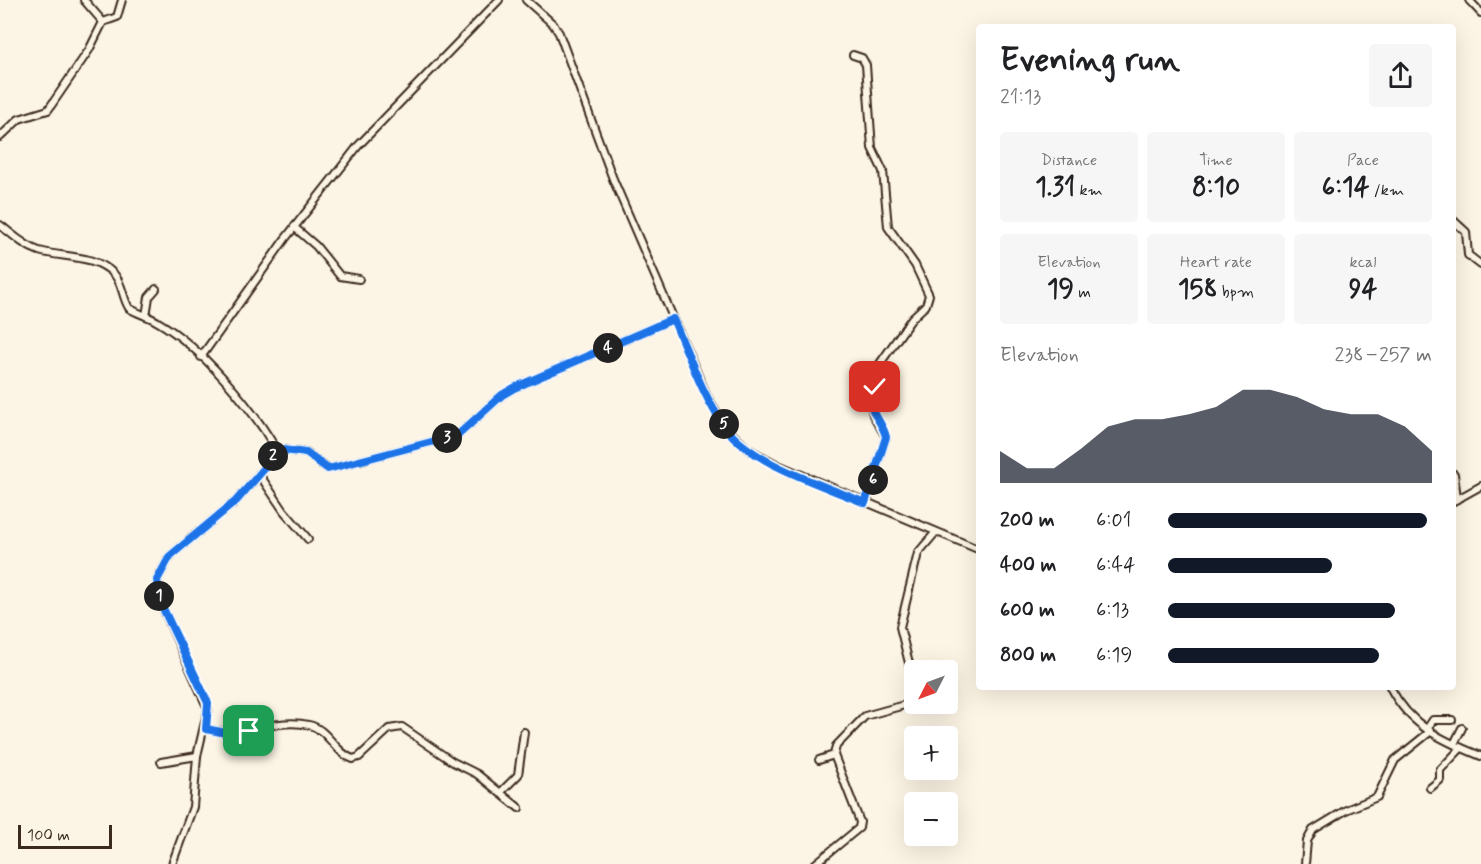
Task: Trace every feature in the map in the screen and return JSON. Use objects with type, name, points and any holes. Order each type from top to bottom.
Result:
[{"type":"street","points":[[84,0],[108,21]]},
{"type":"street","points":[[0,137],[19,119],[48,110],[108,21],[118,15],[122,0]]},
{"type":"street","points":[[201,357],[294,227],[358,146],[499,0]]},
{"type":"street","points":[[526,0],[553,24],[559,33],[613,179],[707,396],[726,428],[748,449],[776,464],[976,548]]},
{"type":"street","points":[[1469,0],[1481,13]]},
{"type":"street","points":[[853,56],[862,58],[866,65],[872,148],[883,171],[888,227],[915,266],[929,296],[926,305],[912,318],[874,372],[876,384],[870,401],[873,415],[886,437],[865,503]]},
{"type":"street","points":[[1456,223],[1466,232],[1468,255],[1481,265]]},
{"type":"street","points":[[0,225],[23,243],[39,250],[89,260],[104,267],[120,283],[129,308],[159,322],[223,377],[251,410],[276,449],[306,453],[328,469],[458,435],[502,395],[514,388],[673,319]]},
{"type":"street","points":[[294,227],[316,246],[340,276],[358,279]]},
{"type":"street","points":[[146,316],[149,297],[156,289]]},
{"type":"street","points":[[172,864],[194,807],[197,756],[206,729],[208,703],[160,602],[157,580],[170,556],[236,501],[270,462],[276,449]]},
{"type":"street","points":[[259,474],[284,511],[308,539]]},
{"type":"street","points":[[1456,498],[1481,486]]},
{"type":"street","points":[[908,660],[900,627],[918,553],[935,533]]},
{"type":"street","points":[[1392,690],[1407,715],[1461,748],[1481,756]]},
{"type":"street","points":[[815,864],[859,828],[855,810],[834,755],[836,746],[865,716],[904,705]]},
{"type":"street","points":[[1305,864],[1307,841],[1313,830],[1346,810],[1377,797],[1395,760],[1429,730],[1433,720],[1452,720]]},
{"type":"street","points":[[206,729],[231,733],[282,725],[311,725],[353,759],[359,757],[389,729],[402,727],[453,762],[477,774],[519,808]]},
{"type":"street","points":[[1454,744],[1462,728]]},
{"type":"street","points":[[500,793],[518,775],[524,732]]},
{"type":"street","points":[[1430,788],[1440,780],[1440,770],[1461,748]]},
{"type":"street","points":[[819,760],[834,755]]},
{"type":"street","points":[[161,762],[197,756]]},
{"type":"route","points":[[249,731],[226,733],[206,729],[208,703],[160,602],[157,580],[170,556],[236,501],[270,462],[276,449],[306,453],[328,469],[458,435],[466,430],[472,420],[514,388],[673,319],[707,396],[726,428],[748,449],[776,464],[865,503],[886,437],[880,423],[873,415],[870,401],[875,387]]}]
